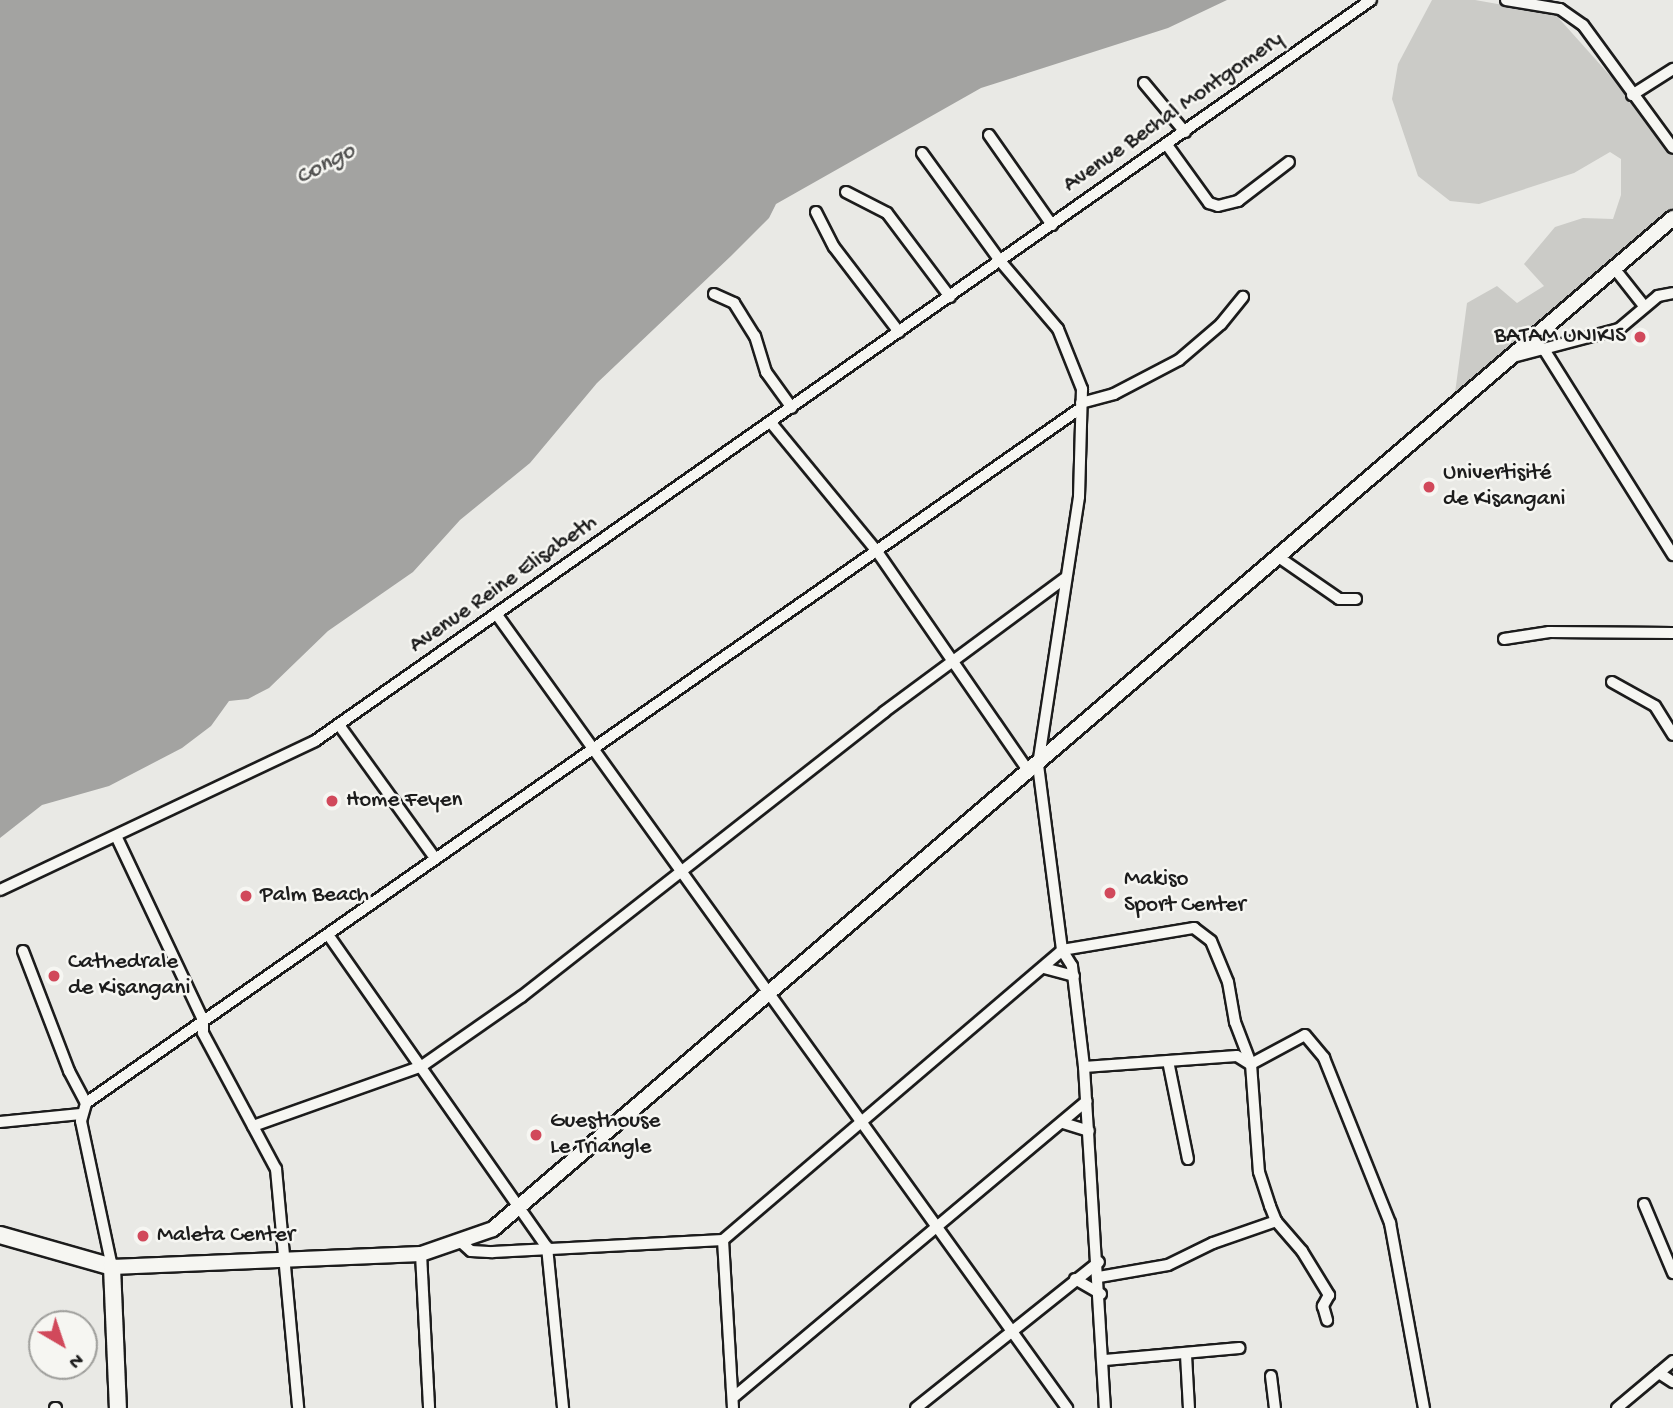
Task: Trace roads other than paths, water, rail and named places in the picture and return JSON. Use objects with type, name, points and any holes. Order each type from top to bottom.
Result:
[{"type":"highway","points":[[0,1235],[112,1266],[118,1408]]},
{"type":"main road","points":[[112,1266],[421,1254],[462,1243],[493,1229],[1673,218]]},
{"type":"street","name":"Avenue Bechal Montgomery","points":[[1001,262],[1371,0]]},
{"type":"street","points":[[1506,0],[1542,4],[1575,18],[1673,148]]},
{"type":"street","points":[[1632,95],[1673,69]]},
{"type":"street","points":[[1144,83],[1185,132]]},
{"type":"street","points":[[989,135],[1052,225]]},
{"type":"street","points":[[1167,145],[1209,203],[1219,206],[1238,201],[1289,162]]},
{"type":"street","points":[[922,153],[1001,262],[1058,329],[1079,377],[1079,497],[1033,769],[1062,950],[1074,976],[1099,1262],[1105,1408]]},
{"type":"street","points":[[846,192],[887,213],[950,297]]},
{"type":"street","points":[[816,212],[834,247],[899,332]]},
{"type":"street","name":"Avenue Reine Elisabeth","points":[[0,890],[289,756],[339,725],[1001,262]]},
{"type":"street","points":[[1614,268],[1644,306]]},
{"type":"street","points":[[1507,358],[1545,351],[1619,329],[1644,306],[1673,293]]},
{"type":"street","points":[[714,294],[734,303],[755,336],[766,372],[792,408]]},
{"type":"street","points":[[0,1122],[84,1109],[203,1020],[330,936],[435,858],[1080,406],[1114,394],[1179,359],[1221,324],[1243,297]]},
{"type":"street","points":[[1530,338],[1545,351],[1673,555]]},
{"type":"street","points":[[772,424],[876,550],[952,661],[1033,769]]},
{"type":"street","points":[[1277,556],[1339,599],[1356,599]]},
{"type":"street","points":[[253,1126],[422,1066],[521,997],[952,661],[1065,578]]},
{"type":"street","points":[[497,615],[592,749],[684,870],[861,1122],[1014,1329],[1067,1408]]},
{"type":"street","points":[[1504,639],[1549,632],[1673,632]]},
{"type":"street","points":[[1612,682],[1655,706],[1673,735]]},
{"type":"street","points":[[339,725],[435,858]]},
{"type":"street","points":[[117,838],[203,1020],[203,1033],[277,1176],[298,1408]]},
{"type":"street","points":[[462,1243],[471,1251],[493,1252],[547,1247],[723,1240],[1062,950],[1174,929],[1201,930],[1211,941],[1228,982],[1235,1022],[1251,1064],[1259,1172],[1276,1222],[1302,1251],[1329,1295],[1323,1306],[1327,1320]]},
{"type":"street","points":[[330,936],[547,1247],[563,1408]]},
{"type":"street","points":[[23,951],[84,1109],[112,1266]]},
{"type":"street","points":[[1044,968],[1074,976]]},
{"type":"street","points":[[1251,1064],[1305,1035],[1324,1058],[1390,1223],[1424,1408]]},
{"type":"street","points":[[1084,1067],[1237,1056],[1251,1064]]},
{"type":"street","points":[[1168,1061],[1188,1159]]},
{"type":"street","points":[[735,1396],[1087,1101]]},
{"type":"street","points":[[1063,1123],[1089,1131]]},
{"type":"street","points":[[1644,1205],[1673,1273]]},
{"type":"street","points":[[1100,1277],[1168,1265],[1213,1243],[1276,1222]]},
{"type":"street","points":[[723,1240],[735,1396],[733,1408]]},
{"type":"street","points":[[421,1254],[429,1408]]},
{"type":"street","points":[[916,1408],[1099,1262]]},
{"type":"street","points":[[1075,1279],[1101,1294]]},
{"type":"street","points":[[1105,1360],[1186,1355],[1239,1348]]},
{"type":"street","points":[[1186,1355],[1189,1408]]},
{"type":"street","points":[[1617,1408],[1673,1361]]},
{"type":"street","points":[[1659,1373],[1673,1382]]},
{"type":"street","points":[[1271,1376],[1275,1408]]},
{"type":"water","name":"Congo","points":[[0,0],[1227,0],[1168,28],[981,88],[776,204],[769,218],[731,256],[597,383],[530,463],[460,520],[413,572],[328,631],[269,688],[248,699],[229,701],[211,726],[182,748],[109,786],[42,805],[0,838]]},
{"type":"place","name":"BATAM UNIKIS","points":[[1640,337]]},
{"type":"place","name":"Univertisité de Kisangani","points":[[1429,487]]},
{"type":"place","name":"Home Feyen","points":[[332,801]]},
{"type":"place","name":"Makiso Sport Center","points":[[1110,893]]},
{"type":"place","name":"Palm Beach","points":[[246,896]]},
{"type":"place","name":"Cathedrale de Kisangani","points":[[54,976]]},
{"type":"place","name":"Guesthouse Le Triangle","points":[[536,1135]]},
{"type":"place","name":"Maleta Center","points":[[143,1236]]}]
